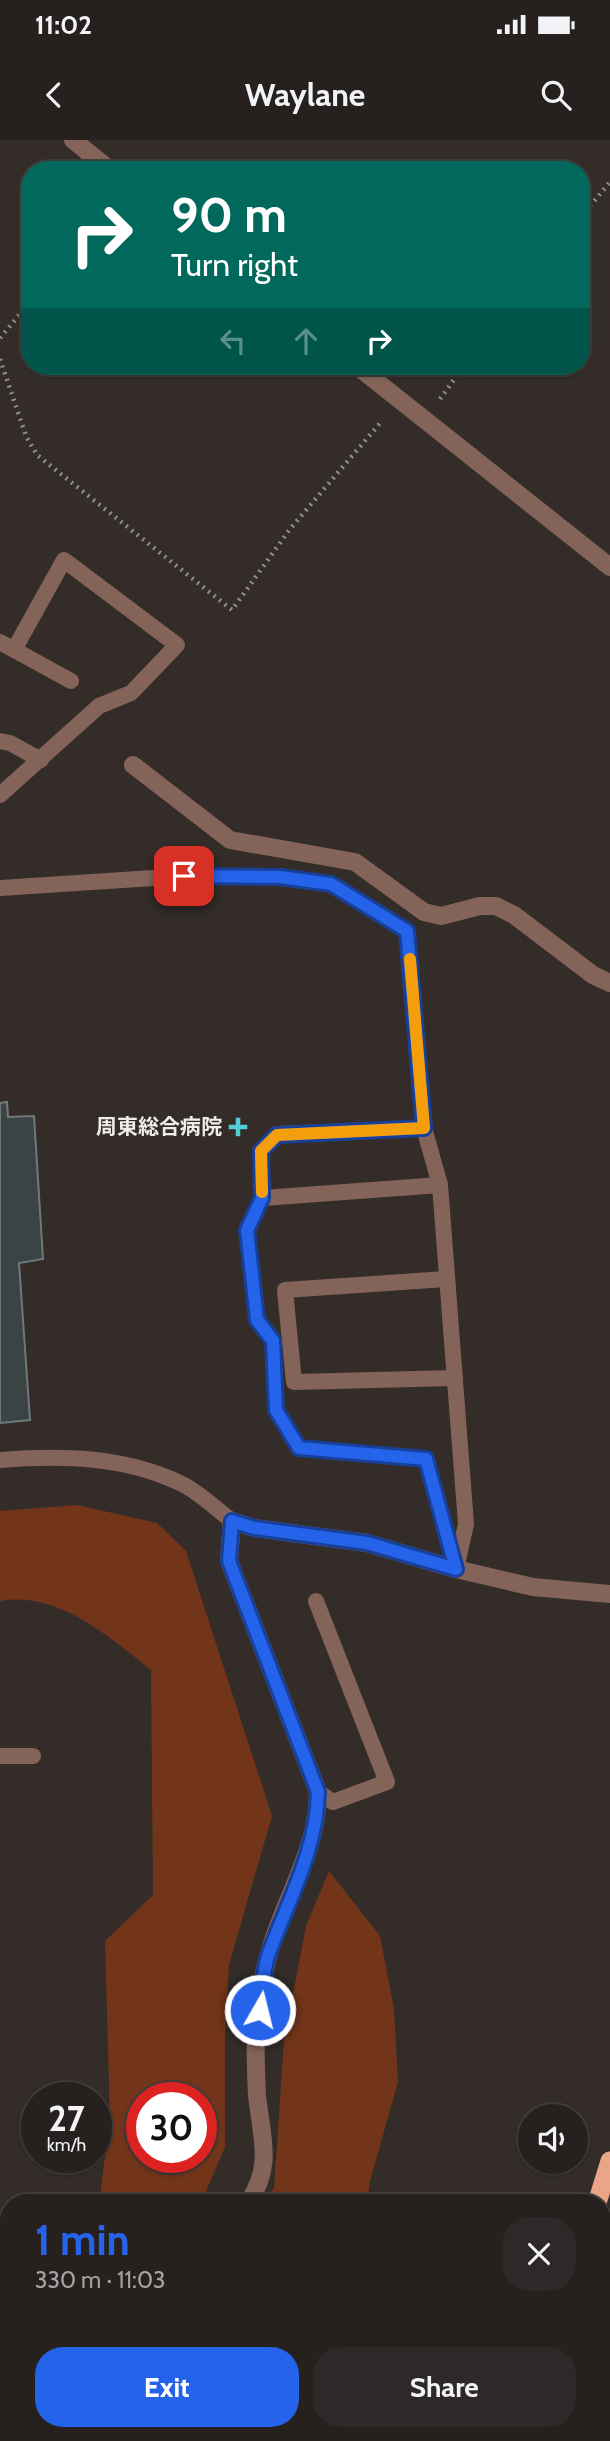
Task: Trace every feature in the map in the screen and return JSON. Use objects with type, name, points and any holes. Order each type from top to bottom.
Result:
[{"type":"highway","points":[[600,2194],[610,2161]]},
{"type":"street","points":[[73,140],[99,161]]},
{"type":"street","points":[[368,375],[610,567]]},
{"type":"street","points":[[134,765],[230,840],[355,862],[424,912],[441,916],[480,906],[496,906],[514,915],[593,975],[610,983]]},
{"type":"street","points":[[254,2194],[258,2189],[266,2150],[257,2095],[256,2034],[267,1959],[311,1840],[318,1814],[318,1792],[229,1561],[232,1521],[254,1528],[367,1543],[456,1569],[533,1587],[610,1594]]},
{"type":"lane","points":[[0,795],[99,706],[131,693],[177,645],[64,561],[8,645],[71,681]]},
{"type":"lane","points":[[0,741],[10,743],[41,760]]},
{"type":"lane","points":[[0,887],[184,876],[280,877],[331,884],[407,931],[424,1128],[440,1185],[466,1524],[456,1569]]},
{"type":"lane","points":[[424,1128],[277,1135],[261,1151],[262,1198],[247,1230],[257,1320],[273,1341],[276,1410],[299,1448],[426,1459],[456,1569]]},
{"type":"lane","points":[[262,1198],[440,1185]]},
{"type":"lane","points":[[446,1279],[285,1290],[294,1382],[454,1378]]},
{"type":"lane","points":[[0,1460],[47,1456],[100,1458],[181,1483],[232,1521]]},
{"type":"lane","points":[[316,1601],[387,1782],[333,1802],[318,1792]]},
{"type":"lane","points":[[0,1756],[33,1756]]},
{"type":"path","points":[[590,206],[610,182]]},
{"type":"path","points":[[0,338],[21,313]]},
{"type":"path","points":[[0,359],[26,436],[37,455],[232,610],[290,529],[400,400]]},
{"type":"path","points":[[425,420],[458,375]]},
{"type":"shaded area","points":[[77,1505],[157,1523],[186,1551],[272,1816],[229,1965],[225,2040],[225,2147],[217,2166],[217,2082],[126,2082],[126,2173],[214,2173],[205,2194],[100,2194],[103,2173],[112,2173],[112,2082],[109,2082],[105,1941],[153,1895],[151,1670],[81,1619],[62,1609],[21,1600],[0,1601],[0,1511]]},
{"type":"shaded area","points":[[329,1871],[380,1936],[394,2009],[398,2082],[368,2194],[269,2194],[274,2188],[284,2041],[306,1926]]},
{"type":"building","points":[[7,1102],[8,1117],[34,1116],[43,1259],[19,1263],[30,1420],[0,1423],[0,1103]]},
{"type":"slow traffic","points":[[262,1192],[261,1151],[277,1135],[424,1128],[410,959]]},
{"type":"place","name":"周東総合病院","points":[[238,1127]]},
{"type":"route","points":[[184,876],[280,877],[331,884],[407,931],[424,1128],[277,1135],[261,1151],[262,1198],[247,1230],[257,1320],[273,1341],[276,1410],[299,1448],[426,1459],[456,1569],[367,1543],[254,1528],[232,1521],[229,1561],[318,1792],[318,1814],[311,1840],[267,1959],[260,2010]]}]
